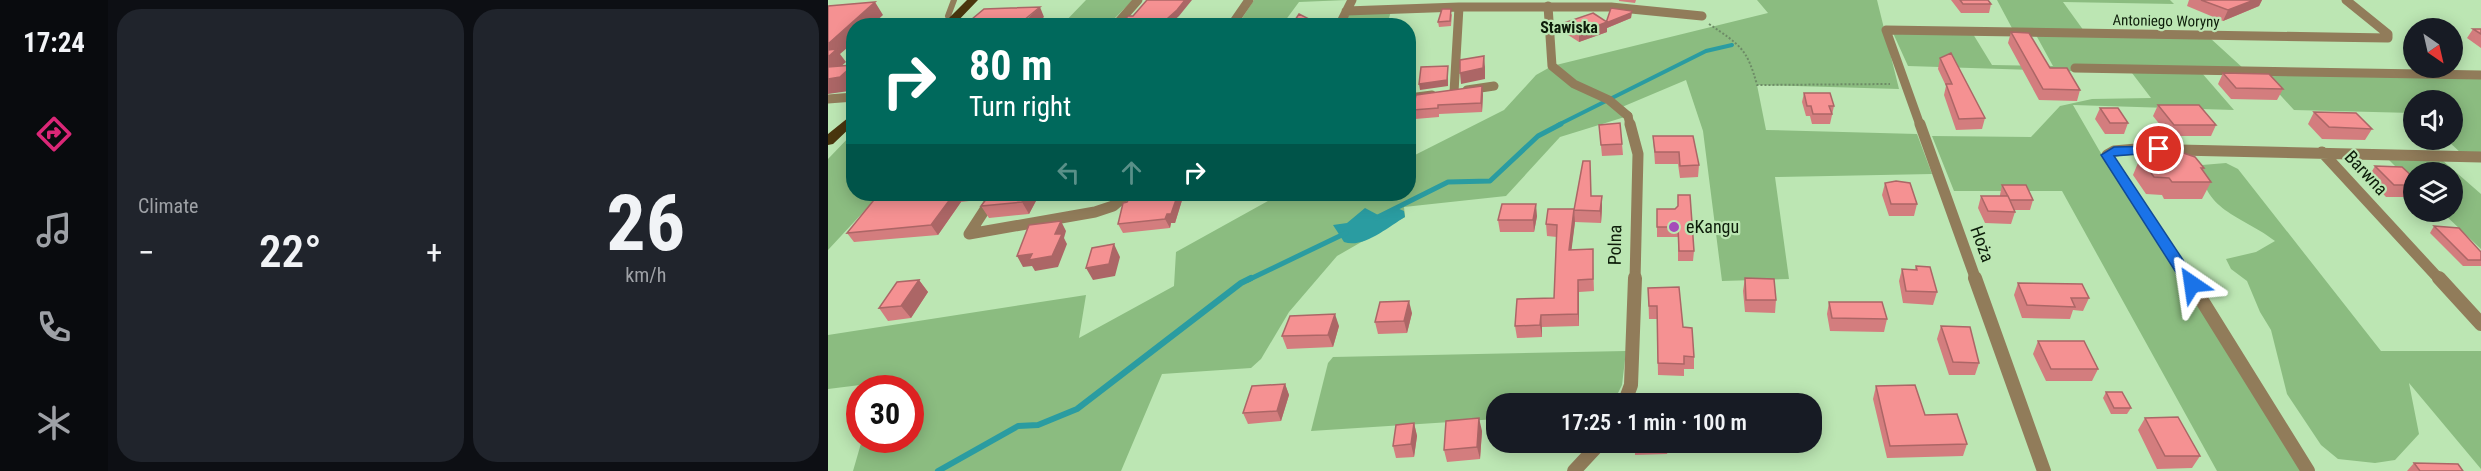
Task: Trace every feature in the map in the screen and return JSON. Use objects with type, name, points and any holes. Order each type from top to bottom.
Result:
[{"type":"main road","points":[[950,18],[973,0]]},
{"type":"main road","points":[[828,141],[846,124]]},
{"type":"street","points":[[1122,18],[1138,0]]},
{"type":"street","points":[[1237,18],[1250,0]]},
{"type":"street","points":[[1343,18],[1352,0]]},
{"type":"street","name":"Antoniego Woryny","points":[[1886,30],[2388,38],[2388,34],[2346,0]]},
{"type":"street","points":[[1346,11],[1548,6],[1611,7],[1702,16]]},
{"type":"street","name":"Polna","points":[[1548,6],[1552,66],[1574,84],[1607,99],[1628,116],[1638,154],[1634,347],[1631,385],[1628,393]]},
{"type":"street","points":[[1454,92],[1459,7]]},
{"type":"street","name":"Hoża","points":[[1886,30],[2044,471]]},
{"type":"street","points":[[2075,68],[2481,75]]},
{"type":"street","points":[[1416,97],[1494,86]]},
{"type":"street","points":[[828,99],[846,98]]},
{"type":"street","points":[[2308,471],[2179,264],[2107,155],[2114,151],[2136,149],[2481,157]]},
{"type":"street","name":"Barwna","points":[[2322,152],[2481,324]]},
{"type":"street","points":[[990,201],[969,234],[1095,212],[1113,206],[1118,201]]},
{"type":"street","points":[[1574,471],[1591,453]]},
{"type":"lane","points":[[947,18],[954,0]]},
{"type":"lane","points":[[963,6],[978,0]]},
{"type":"path","points":[[1702,16],[1713,29],[1740,45],[1750,60],[1757,85],[1906,84]]},
{"type":"green space","points":[[1086,0],[1133,0],[1115,18],[1069,18]]},
{"type":"green space","points":[[1254,0],[1347,0],[1299,2],[1287,18],[1242,18]]},
{"type":"green space","points":[[1757,0],[1877,0],[1899,89],[1757,85],[1766,130],[1917,134],[1932,174],[1775,177],[1789,279],[1722,281],[1703,131],[1686,80],[1622,107],[1628,116],[1560,137],[1506,196],[1404,207],[1405,217],[1337,256],[1289,312],[1261,359],[1251,368],[1162,374],[1121,471],[853,471],[858,453],[924,453],[924,375],[846,375],[846,387],[828,389],[828,335],[1086,295],[1079,338],[1174,286],[1176,252],[1268,201],[1416,201],[1416,154],[1504,110],[1536,75],[1552,66],[1768,13]]},
{"type":"green space","points":[[1997,0],[2170,0],[2174,4],[2063,2],[2084,31],[2013,30]]},
{"type":"green space","points":[[1391,11],[1389,18],[1348,18],[1350,12]]},
{"type":"green space","points":[[1893,33],[1973,34],[1992,65],[2053,66],[2036,35],[2210,38],[2244,69],[2403,74],[2403,78],[2481,77],[2481,154],[2462,154],[2458,150],[2463,150],[2463,90],[2403,90],[2403,113],[2294,110],[2260,73],[2201,72],[2234,110],[2073,105],[2099,150],[2304,471],[2217,471],[2062,191],[1954,191],[1932,136],[2031,137],[2060,106],[2092,99],[2151,98],[2132,73],[1908,66]]},
{"type":"green space","points":[[846,140],[846,201],[874,201],[828,250],[828,159]]},
{"type":"green space","points":[[2385,156],[2444,162],[2403,162],[2403,174]]},
{"type":"green space","points":[[2226,163],[2238,169],[2381,351],[2481,351],[2481,469],[2409,383],[2419,434],[2395,460],[2375,463],[2338,459],[2321,445],[2287,394],[2271,330],[2260,312],[2247,281],[2231,269],[2226,259],[2256,252],[2275,241],[2227,211],[2208,193],[2203,180],[2202,165]]},
{"type":"green space","points":[[2463,178],[2481,194],[2481,249],[2453,222],[2463,222]]},
{"type":"green space","points":[[1626,351],[1622,385],[1618,393],[1486,393],[1486,420],[1311,431],[1328,363],[1333,357]]},
{"type":"water","points":[[1365,208],[1380,216],[1397,208],[1404,211],[1405,217],[1367,240],[1344,242],[1333,225],[1347,223]]},
{"type":"building","points":[[1147,0],[1185,0],[1168,18],[1126,18],[1133,16]]},
{"type":"building","points":[[1960,0],[1988,0],[1991,4],[1963,4]]},
{"type":"building","points":[[2201,0],[2254,0],[2228,10]]},
{"type":"building","points":[[875,2],[857,18],[846,18],[846,28],[828,44],[828,6]]},
{"type":"building","points":[[1040,7],[1027,18],[973,18],[984,9]]},
{"type":"building","points":[[1611,8],[1632,11],[1606,23]]},
{"type":"building","points":[[1442,9],[1451,9],[1450,21],[1438,22]]},
{"type":"building","points":[[1593,13],[1607,22],[1579,33],[1564,23]]},
{"type":"building","points":[[2011,32],[2029,33],[2050,68],[2067,68],[2080,90],[2043,89]]},
{"type":"building","points":[[837,49],[828,57],[828,50]]},
{"type":"building","points":[[1951,53],[1985,118],[1959,119],[1946,84],[1952,84],[1940,58]]},
{"type":"building","points":[[1484,56],[1483,68],[1460,73],[1460,60]]},
{"type":"building","points":[[846,66],[846,71],[840,77],[828,79],[828,67]]},
{"type":"building","points":[[1448,66],[1447,80],[1419,84],[1421,67]]},
{"type":"building","points":[[2223,73],[2269,74],[2283,89],[2236,88]]},
{"type":"building","points":[[1482,86],[1481,103],[1438,105],[1438,108],[1416,110],[1416,95]]},
{"type":"building","points":[[1804,93],[1830,93],[1834,106],[1829,106],[1832,114],[1813,114],[1811,106],[1807,106]]},
{"type":"building","points":[[2158,105],[2199,105],[2216,125],[2174,125]]},
{"type":"building","points":[[2100,108],[2118,108],[2128,123],[2110,123]]},
{"type":"building","points":[[2314,112],[2356,113],[2372,129],[2329,127]]},
{"type":"building","points":[[1620,123],[1622,144],[1601,145],[1599,125]]},
{"type":"building","points":[[1653,136],[1693,136],[1699,165],[1680,166],[1679,152],[1655,152]]},
{"type":"building","points":[[2172,149],[2195,157],[2211,182],[2172,182],[2169,178],[2154,177],[2140,158],[2163,159]]},
{"type":"building","points":[[1583,161],[1590,161],[1591,196],[1602,196],[1600,211],[1574,210]]},
{"type":"building","points":[[2375,166],[2403,168],[2403,185],[2394,185]]},
{"type":"building","points":[[1896,181],[1910,183],[1917,204],[1891,204],[1885,183]]},
{"type":"building","points":[[2002,185],[2026,185],[2033,200],[2010,200]]},
{"type":"building","points":[[1678,195],[1690,195],[1694,251],[1679,251],[1678,227],[1657,227],[1657,209],[1675,209],[1678,206]]},
{"type":"building","points":[[1981,196],[2008,196],[2015,212],[1988,211]]},
{"type":"building","points":[[873,201],[949,201],[931,225],[847,233]]},
{"type":"building","points":[[985,201],[1023,201],[1022,202],[981,206]]},
{"type":"building","points":[[1176,201],[1171,214],[1167,214],[1165,219],[1118,224],[1123,203]]},
{"type":"building","points":[[1502,204],[1536,204],[1533,220],[1498,220]]},
{"type":"building","points":[[1548,209],[1574,209],[1569,250],[1593,249],[1593,279],[1578,280],[1578,314],[1541,315],[1540,325],[1515,326],[1517,299],[1554,298],[1557,225],[1546,224]]},
{"type":"building","points":[[1061,221],[1055,234],[1062,234],[1052,256],[1029,260],[1032,254],[1017,256],[1029,225]]},
{"type":"building","points":[[2434,226],[2459,228],[2481,252],[2481,260],[2468,260]]},
{"type":"building","points":[[1114,244],[1109,264],[1086,268],[1092,248]]},
{"type":"building","points":[[1916,266],[1930,267],[1937,292],[1906,291],[1902,269],[1917,270]]},
{"type":"building","points":[[1745,278],[1774,279],[1776,300],[1746,300]]},
{"type":"building","points":[[919,280],[901,306],[879,308],[897,282]]},
{"type":"building","points":[[2018,283],[2082,284],[2089,298],[2071,298],[2075,307],[2027,305]]},
{"type":"building","points":[[1679,287],[1683,327],[1692,328],[1694,357],[1684,356],[1684,364],[1658,363],[1657,306],[1649,306],[1648,288]]},
{"type":"building","points":[[1409,301],[1404,321],[1375,322],[1380,302]]},
{"type":"building","points":[[1829,302],[1882,302],[1887,319],[1832,318]]},
{"type":"building","points":[[1335,314],[1328,335],[1282,336],[1290,316]]},
{"type":"building","points":[[1941,326],[1970,327],[1979,363],[1953,362]]},
{"type":"building","points":[[2038,341],[2084,341],[2098,369],[2051,369]]},
{"type":"building","points":[[1285,384],[1277,411],[1243,413],[1252,386]]},
{"type":"building","points":[[1915,385],[1925,415],[1957,414],[1967,444],[1890,446],[1876,386]]},
{"type":"building","points":[[2106,392],[2122,392],[2131,408],[2114,408]]},
{"type":"building","points":[[2178,417],[2200,456],[2165,456],[2145,418]]},
{"type":"building","points":[[1479,418],[1477,447],[1444,450],[1446,421]]},
{"type":"building","points":[[1414,423],[1411,444],[1393,446],[1396,425]]},
{"type":"building","points":[[2414,463],[2458,464],[2463,471],[2420,471]]},
{"type":"waterway","points":[[1558,125],[1706,51],[1732,45]]},
{"type":"waterway","points":[[1416,198],[1448,182],[1490,181],[1538,136],[1561,124]]},
{"type":"waterway","points":[[1376,218],[1410,201]]},
{"type":"waterway","points":[[1248,280],[1346,233]]},
{"type":"waterway","points":[[938,471],[1018,426],[1038,425],[1077,409],[1241,283],[1251,278]]},
{"type":"place","name":"eKangu","points":[[1674,227]]},
{"type":"district","name":"Stawiska","points":[[1569,27]]},
{"type":"route","points":[[2159,149],[2114,151],[2107,155],[2192,284]]}]
